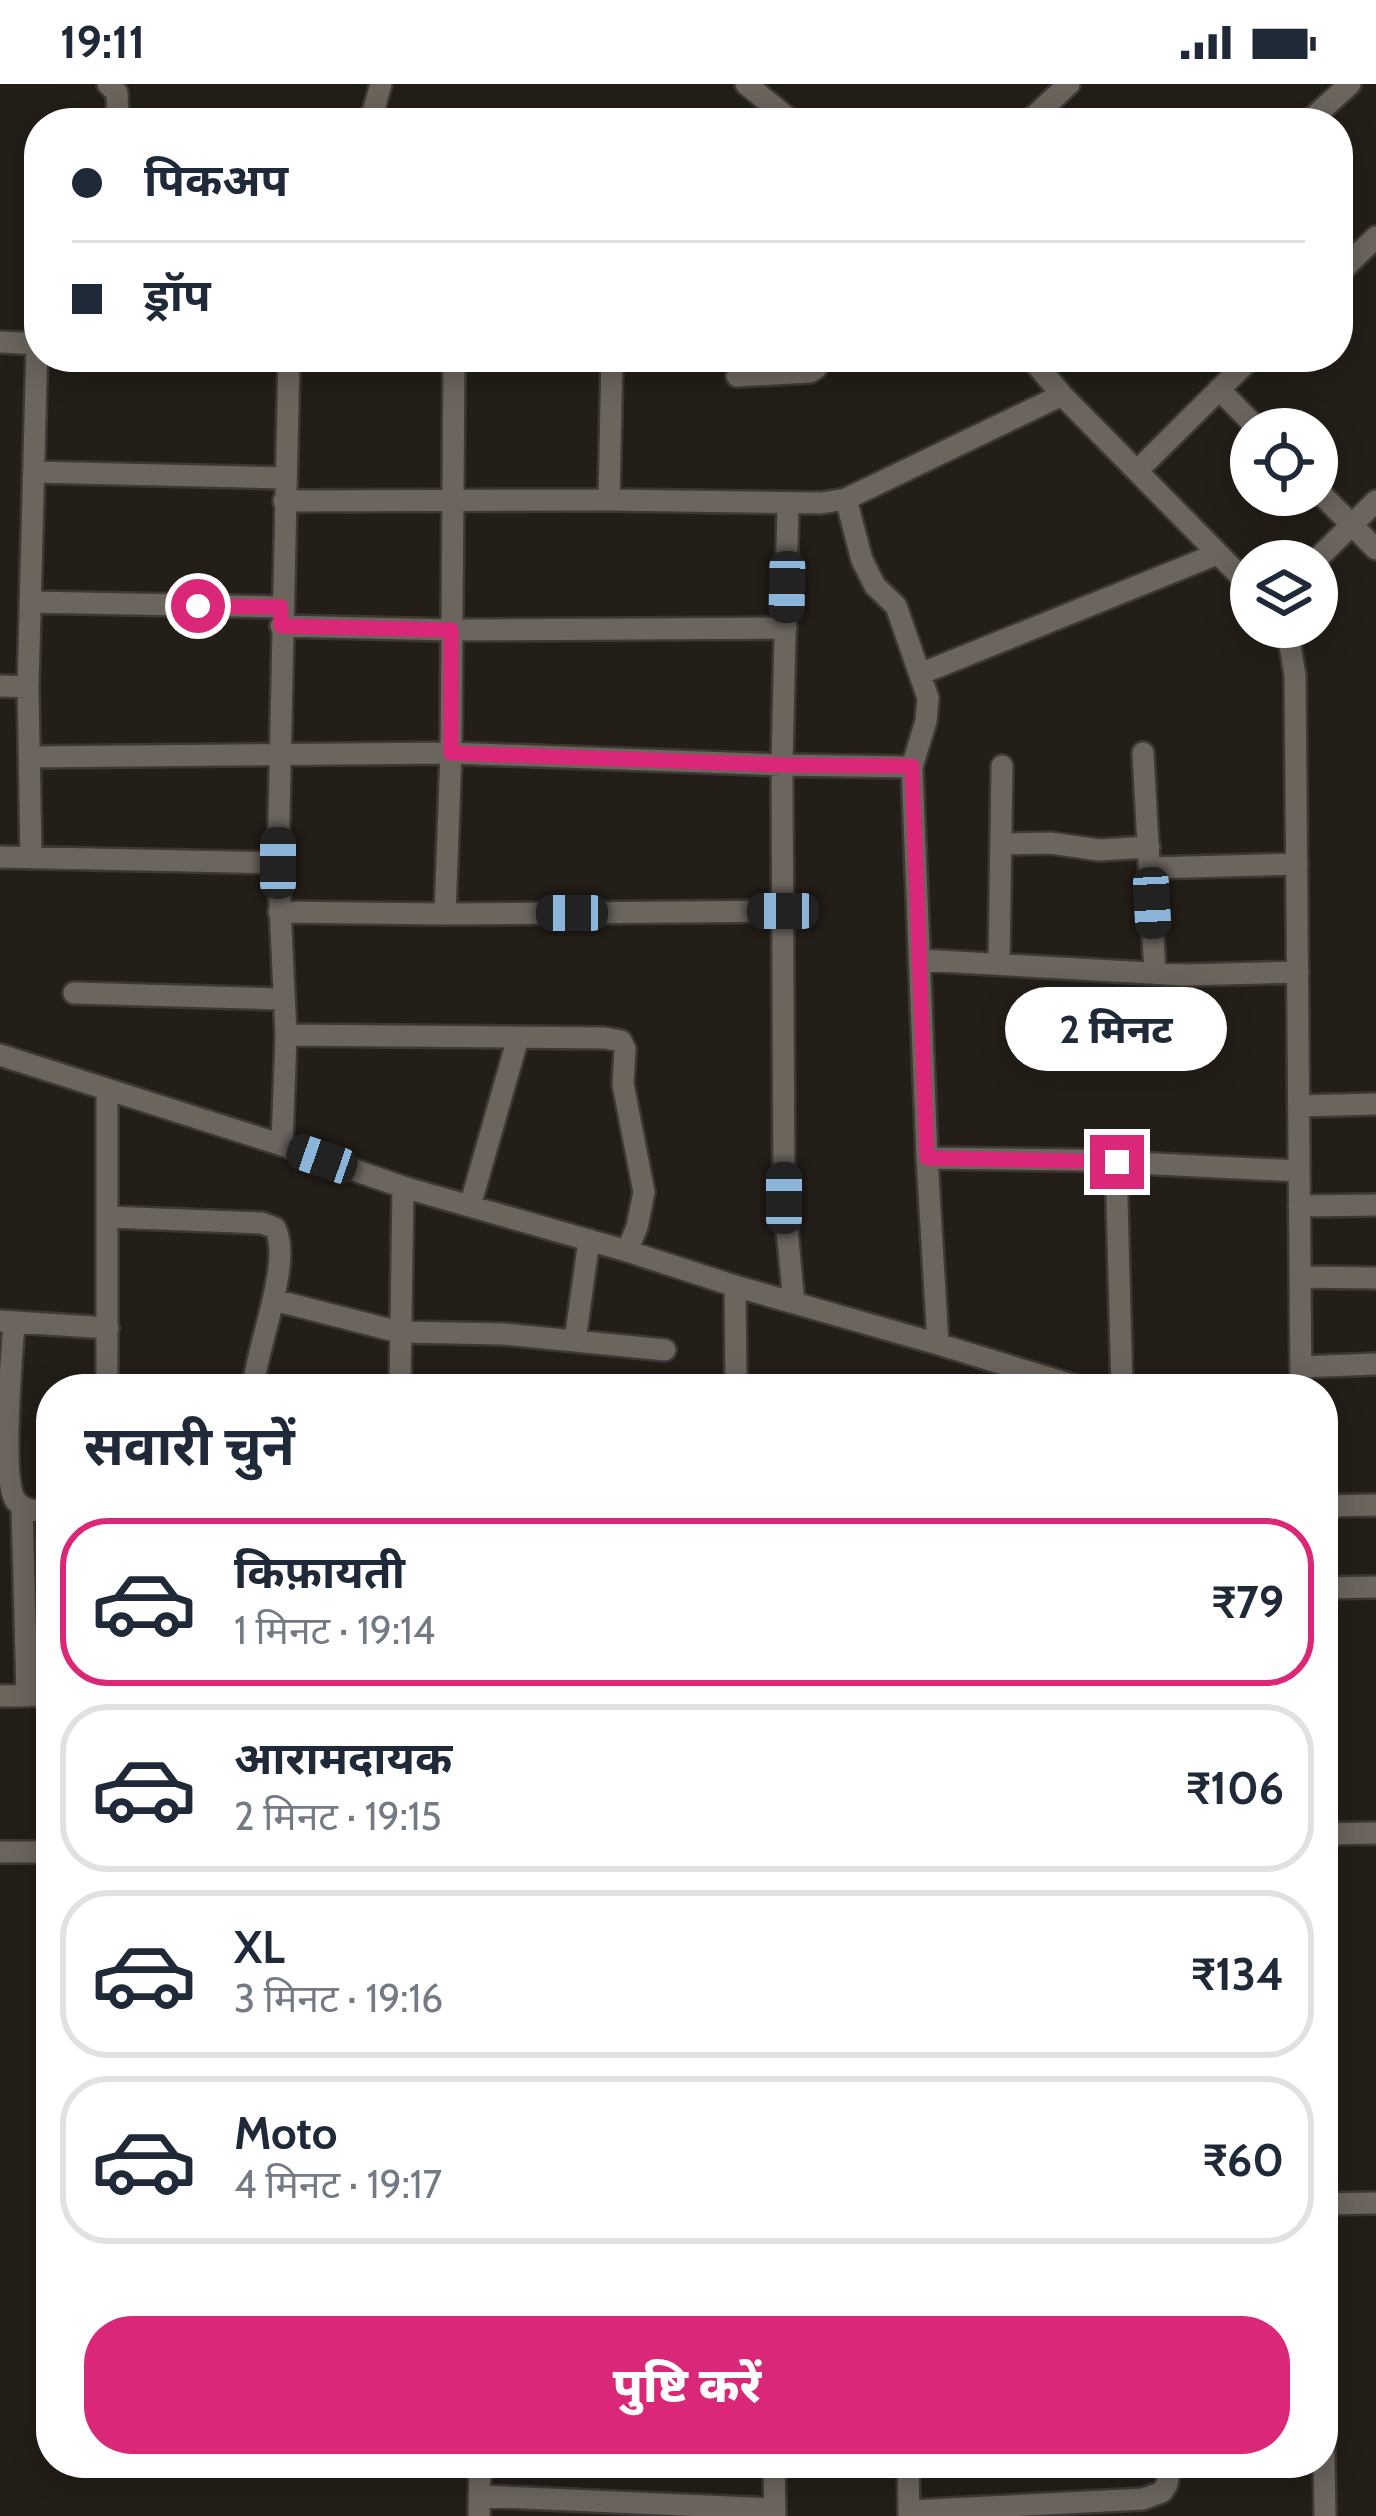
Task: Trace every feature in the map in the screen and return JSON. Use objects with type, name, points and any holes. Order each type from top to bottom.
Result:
[{"type":"street","points":[[746,84],[776,108]]},
{"type":"street","points":[[1044,108],[1070,84]]},
{"type":"street","points":[[1324,108],[1350,84]]},
{"type":"street","points":[[1353,259],[1376,237]]},
{"type":"street","points":[[31,858],[28,687],[37,372]]},
{"type":"street","points":[[282,1144],[286,1035],[278,863],[289,372]]},
{"type":"street","points":[[445,914],[454,372]]},
{"type":"street","points":[[609,500],[612,372]]},
{"type":"street","points":[[736,376],[810,372]]},
{"type":"street","points":[[1046,372],[1062,394],[1230,567]]},
{"type":"street","points":[[1136,471],[1237,372]]},
{"type":"street","points":[[1219,389],[1238,408]]},
{"type":"street","points":[[284,501],[788,504],[846,499],[1062,394]]},
{"type":"street","points":[[34,472],[285,478]]},
{"type":"street","points":[[846,499],[862,560],[875,586],[896,606],[928,698],[912,766],[938,1344]]},
{"type":"street","points":[[1338,540],[1376,501]]},
{"type":"street","points":[[788,504],[782,765],[784,1198],[794,1303]]},
{"type":"street","points":[[1338,511],[1376,549]]},
{"type":"street","points":[[920,674],[1217,554]]},
{"type":"street","points":[[30,602],[451,630],[786,628]]},
{"type":"street","points":[[1289,648],[1294,675],[1301,1374]]},
{"type":"street","points":[[0,686],[28,687]]},
{"type":"street","points":[[30,757],[451,753],[912,766]]},
{"type":"street","points":[[1143,753],[1156,973]]},
{"type":"street","points":[[999,964],[1002,766]]},
{"type":"street","points":[[1001,844],[1050,843],[1149,858],[1297,864]]},
{"type":"street","points":[[0,857],[278,863]]},
{"type":"street","points":[[279,912],[783,911]]},
{"type":"street","points":[[920,960],[1156,973],[1298,972]]},
{"type":"street","points":[[74,993],[283,999]]},
{"type":"street","points":[[286,1035],[616,1039],[623,1044],[623,1084],[644,1192],[627,1251]]},
{"type":"street","points":[[470,1206],[518,1038]]},
{"type":"street","points":[[0,1055],[404,1187],[1036,1374]]},
{"type":"street","points":[[106,1089],[107,1374]]},
{"type":"street","points":[[1299,1106],[1376,1104]]},
{"type":"street","points":[[927,1158],[1299,1172]]},
{"type":"street","points":[[1117,1162],[1122,1374]]},
{"type":"street","points":[[400,1374],[404,1187]]},
{"type":"street","points":[[1300,1206],[1376,1205]]},
{"type":"street","points":[[108,1217],[271,1225],[278,1232],[274,1300],[255,1374]]},
{"type":"street","points":[[575,1341],[589,1240]]},
{"type":"street","points":[[1300,1277],[1376,1278]]},
{"type":"street","points":[[735,1286],[736,1374]]},
{"type":"street","points":[[274,1300],[399,1332],[475,1332],[665,1350]]},
{"type":"street","points":[[36,1510],[22,1507],[8,1488],[7,1322],[107,1328]]},
{"type":"street","points":[[1322,1374],[1376,1364]]},
{"type":"street","points":[[1338,1505],[1376,1504]]},
{"type":"street","points":[[22,1507],[27,1696]]},
{"type":"street","points":[[1338,1588],[1376,1588]]},
{"type":"street","points":[[0,1696],[36,1696]]},
{"type":"street","points":[[1338,1834],[1376,1833]]},
{"type":"street","points":[[0,1852],[36,1852]]},
{"type":"street","points":[[1338,2204],[1376,2203]]},
{"type":"street","points":[[479,2506],[774,2512],[774,2478]]},
{"type":"street","points":[[908,2478],[909,2514],[1143,2499],[1162,2492],[1168,2478]]},
{"type":"street","points":[[1324,2478],[1325,2516]]},
{"type":"route","points":[[198,606],[281,607],[281,626],[451,630],[451,753],[912,766],[927,1158],[1117,1162]]}]
